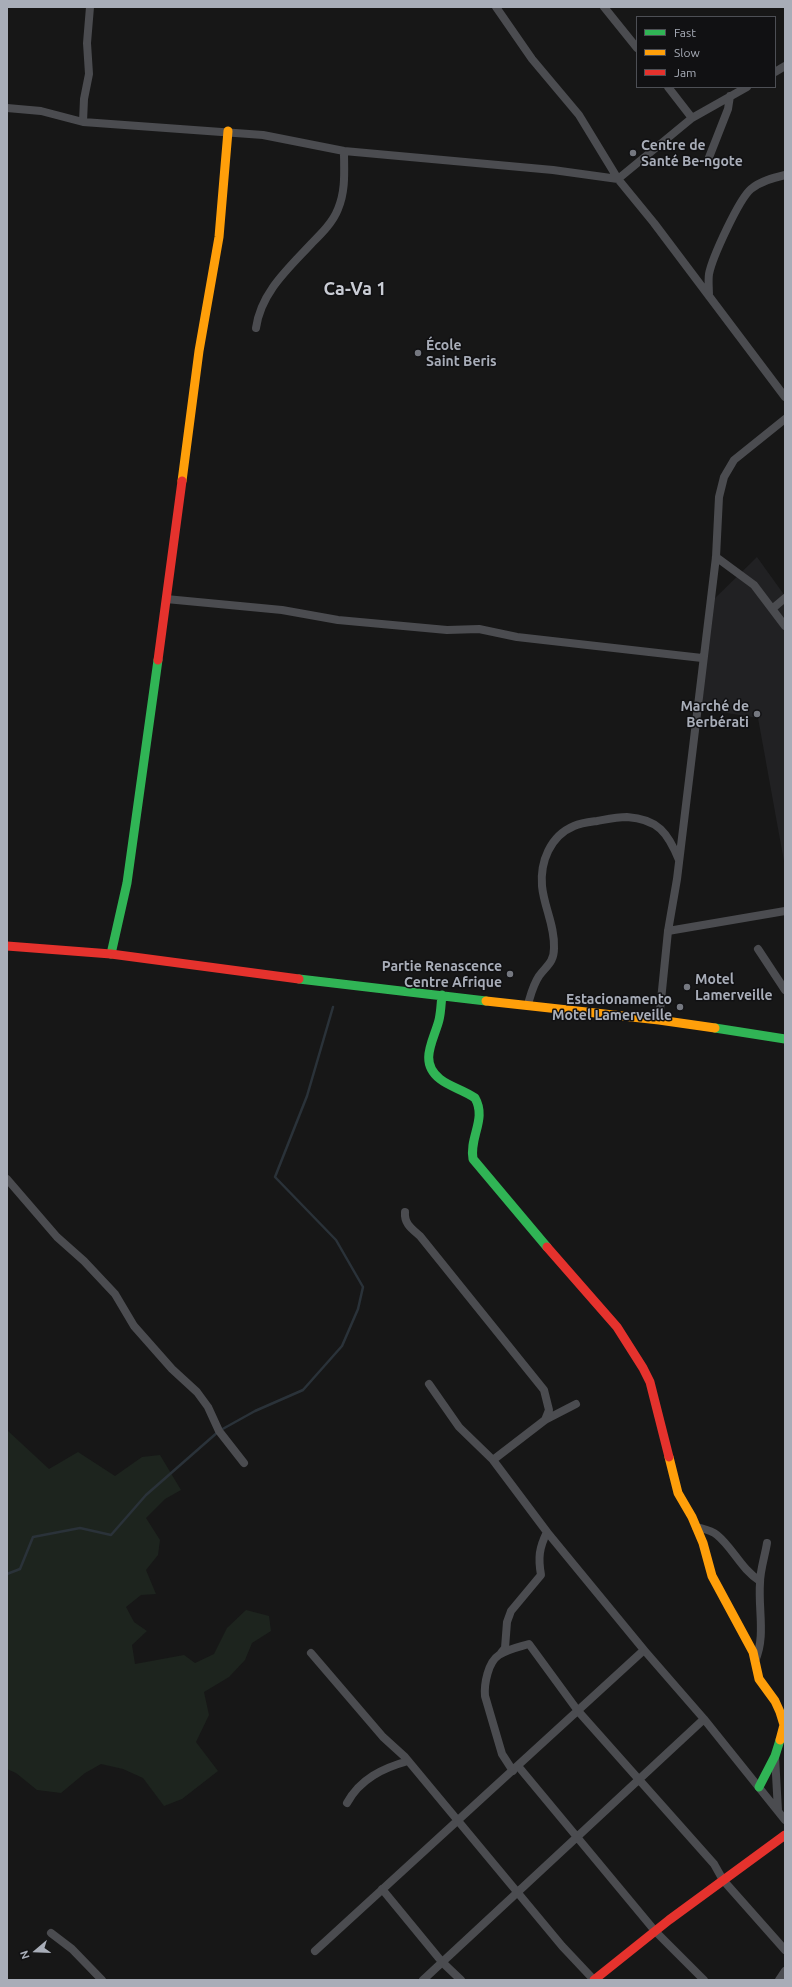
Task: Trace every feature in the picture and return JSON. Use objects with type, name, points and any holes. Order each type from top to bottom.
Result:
[{"type":"street","points":[[83,122],[84,99],[89,74],[87,43],[90,7]]},
{"type":"street","points":[[496,7],[532,59],[579,115],[618,179],[654,223],[785,397]]},
{"type":"street","points":[[604,7],[636,47]]},
{"type":"street","points":[[776,71],[785,66]]},
{"type":"street","points":[[669,88],[692,118]]},
{"type":"street","points":[[7,108],[41,111],[83,122],[228,131],[263,135],[344,151],[554,170],[618,179],[692,118],[745,88]]},
{"type":"street","points":[[708,160],[728,109],[730,96]]},
{"type":"street","points":[[111,954],[127,883],[199,351],[219,237],[228,131]]},
{"type":"street","points":[[256,328],[258,314],[264,299],[288,269],[326,229],[338,209],[344,188],[344,151]]},
{"type":"street","points":[[709,296],[709,274],[720,244],[744,196],[752,189],[768,180],[785,175]]},
{"type":"street","points":[[659,1020],[668,932],[679,861],[702,658],[716,557],[719,497],[724,477],[734,460],[785,419]]},
{"type":"street","points":[[716,557],[754,585],[785,626]]},
{"type":"street","points":[[772,609],[785,598]]},
{"type":"street","points":[[166,599],[282,610],[338,620],[447,630],[479,629],[517,637],[702,658]]},
{"type":"street","points":[[528,1004],[532,988],[553,958],[553,934],[542,886],[543,862],[554,840],[559,835],[575,825],[618,817],[647,821],[660,827],[672,843],[679,861]]},
{"type":"street","points":[[668,932],[785,911]]},
{"type":"street","points":[[7,946],[111,954],[248,973],[659,1020],[785,1039]]},
{"type":"street","points":[[758,949],[785,990]]},
{"type":"street","points":[[442,995],[438,1022],[429,1047],[428,1061],[439,1080],[474,1095],[477,1099],[480,1115],[477,1132],[471,1149],[473,1159],[576,1282],[617,1327],[643,1368],[655,1397],[674,1485],[696,1527],[703,1544],[712,1576],[746,1636],[753,1652],[759,1680],[775,1700],[784,1724],[775,1756],[759,1787]]},
{"type":"street","points":[[7,1179],[57,1237],[84,1260],[115,1294],[134,1326],[172,1370],[197,1392],[208,1407],[219,1431],[244,1463]]},
{"type":"street","points":[[405,1212],[404,1218],[408,1225],[425,1242],[544,1390],[549,1410],[546,1420]]},
{"type":"street","points":[[429,1384],[459,1428],[493,1460],[547,1532],[644,1650],[704,1719],[785,1820]]},
{"type":"street","points":[[493,1460],[546,1420],[576,1404]]},
{"type":"street","points":[[696,1527],[717,1534],[744,1568],[760,1581]]},
{"type":"street","points":[[547,1532],[540,1546],[539,1564],[541,1575],[510,1611],[507,1622],[506,1648],[498,1655],[492,1665],[484,1687],[485,1696],[502,1754],[578,1837],[655,1931],[704,1980]]},
{"type":"street","points":[[754,1662],[760,1651],[762,1637],[760,1581],[767,1543]]},
{"type":"street","points":[[498,1655],[529,1644],[578,1711],[714,1864],[723,1880],[785,1950]]},
{"type":"street","points":[[315,1951],[456,1821],[516,1769],[644,1650]]},
{"type":"street","points":[[311,1653],[383,1737],[408,1761],[456,1821],[518,1892],[562,1946],[594,1980],[655,1931],[785,1835]]},
{"type":"street","points":[[423,1980],[704,1719]]},
{"type":"street","points":[[775,1756],[778,1811]]},
{"type":"street","points":[[347,1803],[352,1794],[377,1772],[390,1766],[408,1761]]},
{"type":"street","points":[[382,1889],[442,1962],[461,1980]]},
{"type":"street","points":[[51,1933],[72,1949],[102,1980]]},
{"type":"street","points":[[779,1980],[785,1971]]},
{"type":"shaded area","name":"Marché de Berbérati","points":[[757,557],[785,596],[785,867],[758,718],[702,709],[710,603]]},
{"type":"shaded area","points":[[7,1430],[49,1469],[78,1452],[115,1476],[142,1457],[160,1455],[181,1490],[165,1499],[146,1518],[160,1540],[158,1555],[146,1570],[156,1594],[141,1595],[126,1607],[134,1622],[147,1631],[132,1645],[135,1664],[184,1655],[195,1663],[214,1654],[227,1628],[246,1610],[269,1616],[271,1631],[252,1643],[245,1660],[229,1677],[204,1692],[209,1715],[196,1742],[218,1771],[182,1799],[164,1806],[143,1778],[123,1769],[101,1764],[85,1773],[61,1793],[37,1790],[16,1773],[7,1769]]},
{"type":"waterway","points":[[7,1574],[20,1569],[33,1537],[80,1528],[111,1535],[146,1495],[219,1431],[255,1411],[303,1390],[342,1346],[358,1309],[363,1287],[336,1240],[275,1177],[307,1096],[333,1007]]},
{"type":"traffic: fast","points":[[111,954],[127,883],[158,660]]},
{"type":"traffic: fast","points":[[299,979],[486,1001]]},
{"type":"traffic: fast","points":[[442,995],[439,1020],[429,1051],[430,1065],[433,1072],[440,1079],[475,1098],[478,1106],[479,1121],[473,1143],[473,1159],[547,1247]]},
{"type":"traffic: fast","points":[[715,1028],[785,1039]]},
{"type":"traffic: fast","points":[[759,1787],[775,1756],[780,1740]]},
{"type":"traffic: slow","points":[[182,481],[199,351],[219,237],[228,131]]},
{"type":"traffic: slow","points":[[486,1001],[659,1020],[715,1028]]},
{"type":"traffic: slow","points":[[669,1457],[678,1493],[692,1517],[703,1543],[712,1576],[753,1652],[759,1679],[775,1701],[780,1712],[784,1725],[780,1740]]},
{"type":"traffic: jam","points":[[158,660],[182,481]]},
{"type":"traffic: jam","points":[[7,946],[111,954],[299,979]]},
{"type":"traffic: jam","points":[[547,1247],[617,1327],[643,1368],[650,1382],[669,1457]]},
{"type":"traffic: jam","points":[[594,1980],[669,1920],[785,1835]]},
{"type":"place","name":"Centre de Santé Be-ngote","points":[[633,153]]},
{"type":"place","name":"École Saint Beris","points":[[418,353]]},
{"type":"place","name":"Marché de Berbérati","points":[[757,714]]},
{"type":"place","name":"Partie Renascence Centre Afrique","points":[[510,974]]},
{"type":"place","name":"Motel Lamerveille","points":[[687,987]]},
{"type":"place","name":"Estacionamento Motel Lamerveille","points":[[680,1007]]},
{"type":"district","name":"Ca-Va 1","points":[[355,289]]}]
